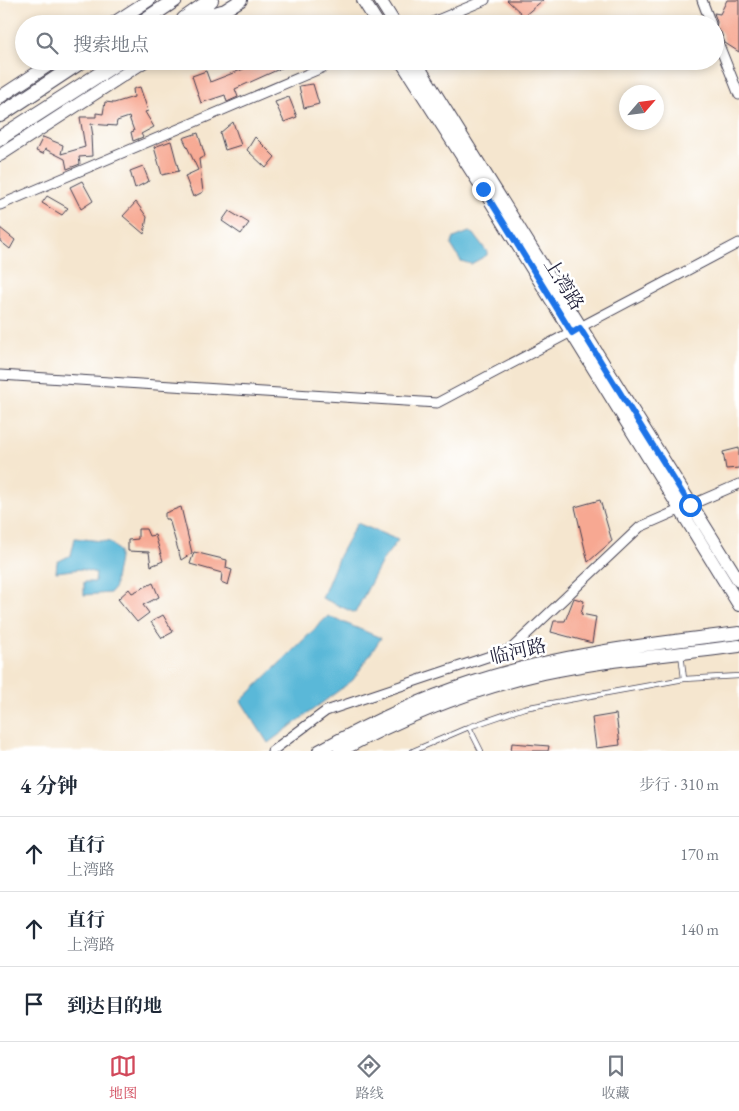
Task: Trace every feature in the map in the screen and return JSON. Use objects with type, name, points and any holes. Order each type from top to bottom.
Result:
[{"type":"main road","points":[[126,15],[149,0]]},
{"type":"main road","points":[[152,15],[175,0]]},
{"type":"main road","points":[[191,15],[211,0]]},
{"type":"main road","points":[[218,15],[241,0]]},
{"type":"main road","points":[[363,0],[372,15]]},
{"type":"main road","points":[[380,0],[389,15]]},
{"type":"main road","points":[[211,15],[222,12]]},
{"type":"main road","points":[[0,97],[41,70]]},
{"type":"main road","points":[[0,114],[68,70]]},
{"type":"main road","points":[[0,138],[106,70]]},
{"type":"main road","points":[[0,154],[131,70]]},
{"type":"main road","name":"上湾路","points":[[407,70],[576,330]]},
{"type":"main road","name":"上湾路","points":[[420,70],[685,508],[739,605]]},
{"type":"main road","name":"上湾路","points":[[685,508],[739,581]]},
{"type":"main road","name":"临河路","points":[[319,751],[402,710],[457,688],[496,676],[580,657],[739,633]]},
{"type":"main road","name":"临河路","points":[[340,751],[404,719],[449,700],[492,686],[572,668],[739,646]]},
{"type":"street","points":[[449,15],[485,0]]},
{"type":"street","points":[[702,0],[708,15]]},
{"type":"street","points":[[724,58],[739,95]]},
{"type":"street","points":[[0,205],[317,70]]},
{"type":"street","points":[[0,375],[437,403],[739,243]]},
{"type":"street","points":[[272,751],[326,711],[511,649],[640,527],[739,484]]},
{"type":"lane","points":[[681,653],[684,679]]},
{"type":"lane","points":[[413,751],[469,727],[524,708],[684,679],[739,676]]},
{"type":"lane","points":[[469,727],[481,751]]},
{"type":"water","points":[[469,232],[474,234],[487,252],[487,255],[471,264],[461,261],[451,245],[454,238]]},
{"type":"water","points":[[357,523],[398,540],[382,561],[355,613],[322,598],[339,556]]},
{"type":"water","points":[[75,538],[110,542],[119,551],[115,587],[110,593],[84,595],[84,582],[95,582],[96,573],[81,569],[56,572],[57,562],[71,555]]},
{"type":"water","points":[[328,616],[381,638],[353,680],[268,743],[241,701]]},
{"type":"building","points":[[507,0],[543,0],[525,15]]},
{"type":"building","points":[[727,0],[739,0],[739,52],[725,43],[724,15],[715,15],[714,13],[720,14]]},
{"type":"building","points":[[241,70],[277,70],[235,89],[238,97],[227,102],[225,95],[201,103],[192,76],[206,71],[210,82]]},
{"type":"building","points":[[313,84],[319,104],[304,108],[299,86]]},
{"type":"building","points":[[140,87],[148,111],[145,112],[154,127],[141,134],[143,137],[133,141],[131,132],[134,131],[129,117],[117,121],[116,126],[91,124],[93,136],[91,136],[92,156],[79,157],[80,164],[67,169],[65,159],[45,149],[43,154],[36,151],[43,137],[63,145],[61,154],[85,147],[80,117],[96,117],[96,113],[103,114],[105,102],[114,103],[134,97],[133,89]]},
{"type":"building","points":[[289,97],[297,117],[284,122],[275,102]]},
{"type":"building","points":[[233,122],[241,145],[225,150],[220,133]]},
{"type":"building","points":[[198,133],[205,156],[199,159],[203,192],[193,197],[185,176],[198,170],[183,138]]},
{"type":"building","points":[[255,137],[275,157],[266,168],[247,150]]},
{"type":"building","points":[[171,141],[179,171],[162,175],[154,147]]},
{"type":"building","points":[[143,166],[149,181],[135,188],[130,171]]},
{"type":"building","points":[[82,181],[93,201],[81,209],[70,187]]},
{"type":"building","points":[[47,196],[68,208],[62,215],[42,203]]},
{"type":"building","points":[[136,202],[147,217],[144,234],[123,216]]},
{"type":"building","points":[[229,211],[249,223],[241,234],[222,221]]},
{"type":"building","points":[[0,228],[15,240],[10,249],[0,241]]},
{"type":"building","points":[[739,448],[739,468],[726,469],[723,452]]},
{"type":"building","points":[[600,500],[612,541],[588,562],[575,507]]},
{"type":"building","points":[[181,507],[192,553],[181,560],[169,519],[165,519],[165,513]]},
{"type":"building","points":[[138,529],[146,529],[149,536],[155,535],[163,561],[151,566],[149,552],[128,551],[128,540],[138,539]]},
{"type":"building","points":[[194,552],[227,560],[226,568],[232,570],[228,585],[221,582],[222,573],[190,564]]},
{"type":"building","points":[[153,583],[159,597],[143,605],[149,613],[137,622],[118,599],[129,589],[132,593]]},
{"type":"building","points":[[574,598],[584,601],[581,614],[596,617],[592,643],[551,632],[554,621],[565,621]]},
{"type":"building","points":[[163,615],[173,632],[162,638],[151,622]]},
{"type":"building","points":[[616,714],[620,745],[596,748],[592,718]]},
{"type":"building","points":[[512,743],[549,746],[548,751],[511,751]]},
{"type":"route","points":[[483,189],[572,333],[580,328],[690,505]]}]
